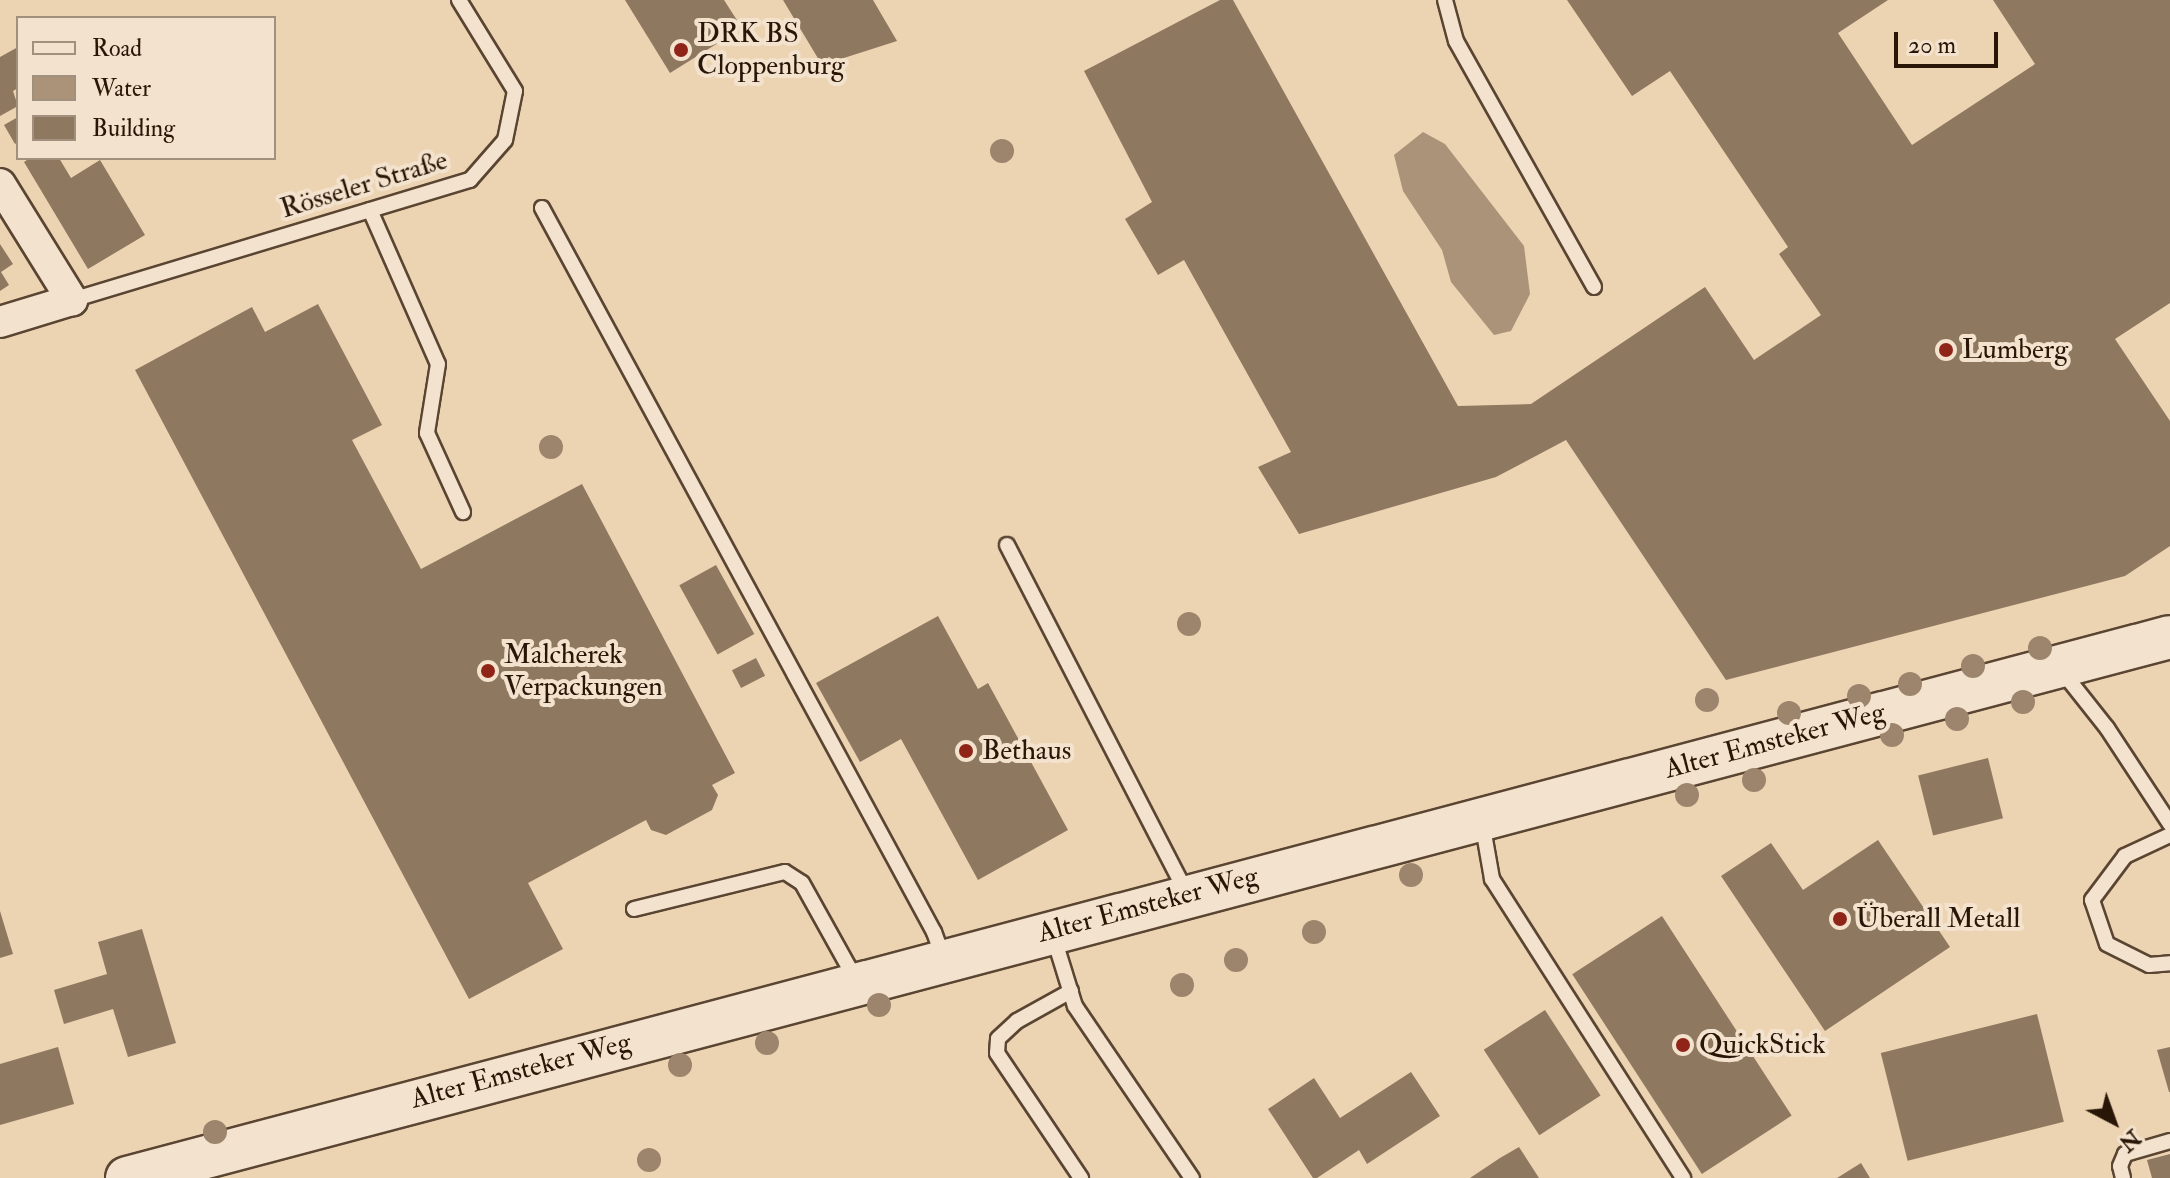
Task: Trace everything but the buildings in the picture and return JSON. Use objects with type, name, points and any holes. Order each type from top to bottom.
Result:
[{"type":"street","points":[[0,184],[72,300],[0,322]]},
{"type":"street","name":"Alter Emsteker Weg","points":[[127,1178],[857,982],[2170,637]]},
{"type":"lane","name":"Rösseler Straße","points":[[72,300],[470,180],[505,140],[515,91],[459,0]]},
{"type":"lane","points":[[1445,0],[1456,41],[1594,287]]},
{"type":"lane","points":[[542,208],[934,932],[944,959]]},
{"type":"lane","points":[[370,210],[438,364],[427,433],[463,512]]},
{"type":"lane","points":[[1007,545],[1187,895]]},
{"type":"lane","points":[[2058,667],[2107,728],[2170,824]]},
{"type":"lane","points":[[1481,818],[1492,879],[1683,1178]]},
{"type":"lane","points":[[2170,835],[2125,856],[2092,900],[2107,944],[2149,965],[2170,963]]},
{"type":"lane","points":[[634,909],[785,872],[802,883],[857,982]]},
{"type":"lane","points":[[1052,931],[1075,1006],[1192,1178]]},
{"type":"lane","points":[[1071,991],[1017,1021],[998,1039],[997,1053],[1081,1178]]},
{"type":"lane","points":[[2123,1178],[2120,1166],[2125,1154],[2170,1141]]},
{"type":"water","points":[[1423,132],[1445,144],[1524,246],[1530,294],[1511,331],[1494,335],[1451,282],[1442,250],[1403,191],[1394,155]]},
{"type":"place","name":"DRK BS Cloppenburg","points":[[681,50]]},
{"type":"place","name":"Lumberg","points":[[1946,350]]},
{"type":"place","name":"Malcherek Verpackungen","points":[[488,671]]},
{"type":"place","name":"Bethaus","points":[[966,751]]},
{"type":"place","name":"Überall Metall","points":[[1840,919]]},
{"type":"place","name":"QuickStick","points":[[1683,1045]]}]
